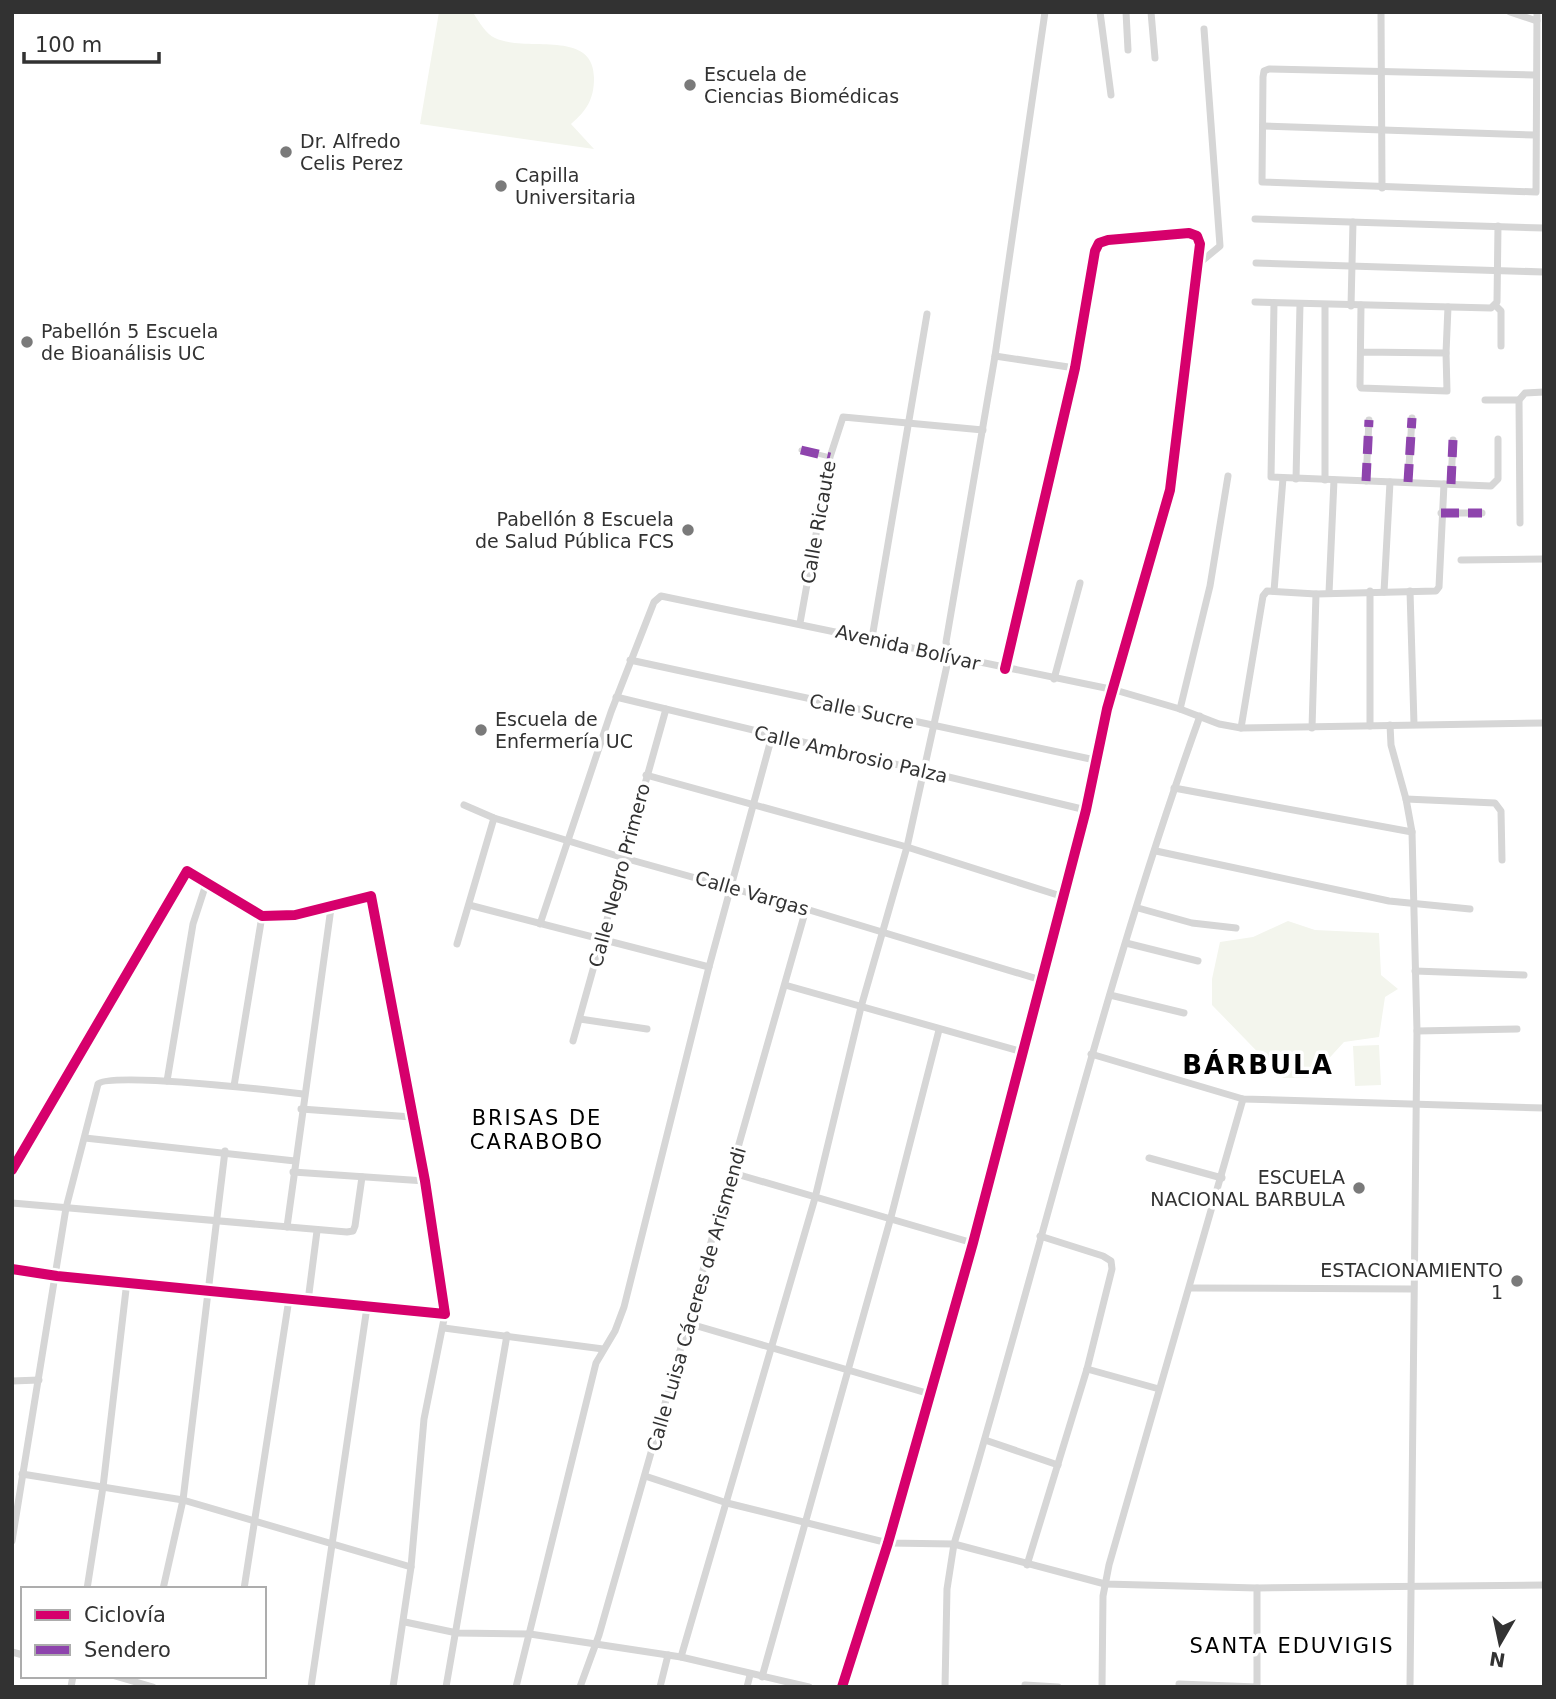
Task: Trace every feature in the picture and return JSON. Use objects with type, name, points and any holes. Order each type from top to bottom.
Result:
[{"type":"street","points":[[681,1657],[815,1198],[861,1007],[907,847],[935,726],[949,656],[946,642],[995,356],[1045,12]]},
{"type":"street","points":[[1100,12],[1111,95]]},
{"type":"street","points":[[1126,12],[1128,50]]},
{"type":"street","points":[[1151,12],[1156,58]]},
{"type":"street","points":[[1381,12],[1382,188]]},
{"type":"street","points":[[1510,12],[1537,17],[1534,75],[1539,114],[1535,135],[1535,192],[1266,184],[1261,176],[1263,78],[1265,71],[1269,69],[1534,75]]},
{"type":"street","points":[[1197,265],[1220,246],[1204,29]]},
{"type":"street","points":[[1263,125],[1535,135]]},
{"type":"street","points":[[1255,219],[1544,228]]},
{"type":"street","points":[[1351,306],[1353,222]]},
{"type":"street","points":[[1496,306],[1498,226]]},
{"type":"street","points":[[842,1687],[888,1543],[973,1243],[1086,810],[1095,760],[1170,490],[1200,244],[1197,236],[1189,233],[1099,243],[1075,368],[1005,669]]},
{"type":"street","points":[[1256,263],[1544,272]]},
{"type":"street","points":[[1255,302],[1351,306],[1496,306],[1501,311],[1501,346]]},
{"type":"street","points":[[1273,303],[1271,477],[1496,484],[1498,439]]},
{"type":"street","points":[[1296,479],[1300,304]]},
{"type":"street","points":[[1325,305],[1325,480]]},
{"type":"street","points":[[1361,305],[1362,388],[1445,391],[1448,388],[1448,307]]},
{"type":"street","points":[[872,638],[927,314]]},
{"type":"street","points":[[1361,352],[1446,353]]},
{"type":"street","points":[[995,356],[1075,368]]},
{"type":"street","points":[[1520,523],[1520,400],[1525,393],[1544,392]]},
{"type":"street","points":[[1485,400],[1520,400]]},
{"type":"street","name":"Calle Ricaute","points":[[800,623],[838,423],[849,416],[909,423]]},
{"type":"street","points":[[1408,482],[1412,418]]},
{"type":"street","points":[[1366,481],[1369,420]]},
{"type":"street","points":[[909,423],[983,430]]},
{"type":"street","points":[[1241,728],[1263,596],[1267,591],[1316,594],[1438,590],[1441,513],[1448,484],[1453,440]]},
{"type":"street","points":[[800,450],[830,457]]},
{"type":"street","points":[[1180,709],[1210,586],[1228,476]]},
{"type":"street","points":[[1274,591],[1283,478]]},
{"type":"street","points":[[1329,593],[1334,480]]},
{"type":"street","points":[[1384,592],[1390,482]]},
{"type":"street","points":[[1441,513],[1482,513]]},
{"type":"street","points":[[1461,560],[1544,559]]},
{"type":"street","points":[[1054,679],[1080,583]]},
{"type":"street","points":[[1370,591],[1370,726]]},
{"type":"street","points":[[1410,592],[1413,724]]},
{"type":"street","points":[[1312,728],[1316,594]]},
{"type":"street","name":"Avenida Bolívar","points":[[540,924],[616,697],[654,602],[661,596],[1115,690],[1180,709],[1219,724],[1241,728],[1544,723]]},
{"type":"street","name":"Calle Sucre","points":[[630,660],[1095,760]]},
{"type":"street","name":"Calle Ambrosio Palza","points":[[616,697],[1086,810]]},
{"type":"street","name":"Calle Negro Primero","points":[[573,1041],[666,709]]},
{"type":"street","points":[[945,1687],[947,1589],[954,1544],[1091,1054],[1174,788],[1200,716]]},
{"type":"street","points":[[1390,725],[1394,760],[1406,799],[1412,832],[1415,971],[1409,1687]]},
{"type":"street","points":[[516,1687],[596,1363],[615,1331],[624,1307],[709,967],[772,736]]},
{"type":"street","points":[[646,775],[907,847],[1064,897]]},
{"type":"street","points":[[1174,788],[1412,832]]},
{"type":"street","points":[[1406,799],[1495,803],[1501,811],[1502,860]]},
{"type":"street","name":"Calle Vargas","points":[[464,805],[494,818],[624,858],[731,887],[1041,980]]},
{"type":"street","points":[[457,944],[494,818]]},
{"type":"street","points":[[1156,851],[1412,905],[1471,909]]},
{"type":"street","points":[[12,1170],[184,874],[190,871],[262,916],[295,915],[372,896],[425,1181],[445,1314],[425,1419],[405,1622],[393,1687]]},
{"type":"street","points":[[167,1082],[193,924],[207,881]]},
{"type":"street","points":[[469,905],[602,937],[709,967]]},
{"type":"street","points":[[286,1227],[331,908]]},
{"type":"street","points":[[1138,908],[1192,923],[1236,928]]},
{"type":"street","name":"Calle Luisa Cáceres de Arismendi","points":[[580,1687],[645,1476],[806,909]]},
{"type":"street","points":[[233,1086],[262,916]]},
{"type":"street","points":[[1126,943],[1198,961]]},
{"type":"street","points":[[1415,971],[1524,975]]},
{"type":"street","points":[[785,985],[1023,1052]]},
{"type":"street","points":[[1110,995],[1184,1013]]},
{"type":"street","points":[[580,1019],[647,1028]]},
{"type":"street","points":[[1416,1031],[1517,1029]]},
{"type":"street","points":[[762,1677],[891,1217],[939,1030]]},
{"type":"street","points":[[1091,1054],[1243,1099],[1544,1108]]},
{"type":"street","points":[[12,1541],[16,1487],[22,1474],[39,1380],[66,1208],[101,1079],[233,1086],[303,1094]]},
{"type":"street","points":[[1102,1687],[1105,1584],[1243,1099]]},
{"type":"street","points":[[301,1109],[412,1117]]},
{"type":"street","points":[[85,1138],[225,1151],[295,1161]]},
{"type":"street","points":[[163,1587],[183,1500],[225,1151]]},
{"type":"street","points":[[1149,1158],[1222,1178]]},
{"type":"street","points":[[293,1172],[425,1181]]},
{"type":"street","points":[[733,1173],[973,1243]]},
{"type":"street","points":[[12,1203],[353,1231],[362,1177]]},
{"type":"street","points":[[307,1301],[317,1230]]},
{"type":"street","points":[[1027,1565],[1087,1368],[1112,1269],[1111,1261],[1040,1236]]},
{"type":"street","points":[[12,1269],[57,1276],[445,1314]]},
{"type":"street","points":[[87,1587],[103,1487],[127,1281]]},
{"type":"street","points":[[1191,1288],[1413,1289]]},
{"type":"street","points":[[244,1587],[289,1300]]},
{"type":"street","points":[[311,1687],[367,1307]]},
{"type":"street","points":[[687,1323],[930,1394]]},
{"type":"street","points":[[444,1328],[603,1349]]},
{"type":"street","points":[[446,1687],[507,1335]]},
{"type":"street","points":[[1087,1368],[1159,1389]]},
{"type":"street","points":[[12,1381],[39,1380]]},
{"type":"street","points":[[985,1440],[1058,1465]]},
{"type":"street","points":[[22,1474],[183,1500],[411,1567]]},
{"type":"street","points":[[645,1476],[727,1503],[888,1543],[954,1544],[1105,1584],[1257,1588],[1544,1585]]},
{"type":"street","points":[[1179,1684],[1257,1687],[1257,1588]]},
{"type":"street","points":[[405,1622],[457,1633],[530,1634],[681,1657],[809,1687]]},
{"type":"street","points":[[660,1687],[668,1655]]},
{"type":"street","points":[[747,1687],[750,1675]]},
{"type":"street","points":[[138,1682],[153,1687]]},
{"type":"street","points":[[1025,1685],[1058,1687]]},
{"type":"shaded area","points":[[439,12],[474,14],[489,34],[508,42],[571,47],[583,53],[591,63],[593,93],[585,110],[571,124],[594,149],[420,124]]},
{"type":"shaded area","points":[[1288,921],[1315,930],[1379,933],[1381,975],[1398,989],[1385,997],[1379,1037],[1344,1042],[1311,1078],[1283,1078],[1212,1005],[1212,979],[1220,942],[1253,937]]},
{"type":"shaded area","points":[[1379,1045],[1381,1085],[1355,1086],[1353,1046]]},
{"type":"marked path","points":[[1408,482],[1412,418]]},
{"type":"marked path","points":[[1366,481],[1369,420]]},
{"type":"marked path","points":[[1451,484],[1453,440]]},
{"type":"marked path","points":[[801,450],[830,457]]},
{"type":"marked path","points":[[1441,513],[1482,513]]},
{"type":"cycle path","points":[[842,1687],[888,1543],[973,1243],[1086,810],[1107,709],[1170,490],[1200,244],[1197,236],[1189,233],[1108,240],[1099,243],[1095,251],[1075,368],[1005,669]]},
{"type":"cycle path","points":[[12,1170],[187,871],[262,916],[295,915],[371,896],[425,1181],[445,1314],[57,1276],[12,1269]]},
{"type":"place","name":"Escuela de Ciencias Biomédicas","points":[[690,85]]},
{"type":"place","name":"Dr. Alfredo Celis Perez","points":[[286,152]]},
{"type":"place","name":"Capilla Universitaria","points":[[501,186]]},
{"type":"place","name":"Pabellón 5 Escuela de Bioanálisis UC","points":[[27,342]]},
{"type":"place","name":"Pabellón 8 Escuela de Salud Pública FCS","points":[[688,530]]},
{"type":"place","name":"Escuela de Enfermería UC","points":[[481,730]]},
{"type":"place","name":"ESCUELA NACIONAL BARBULA","points":[[1359,1188]]},
{"type":"place","name":"ESTACIONAMIENTO 1","points":[[1517,1281]]},
{"type":"district","name":"BÁRBULA","points":[[1258,1065]]},
{"type":"district","name":"BRISAS DE CARABOBO","points":[[537,1130]]},
{"type":"district","name":"SANTA EDUVIGIS","points":[[1292,1646]]}]
